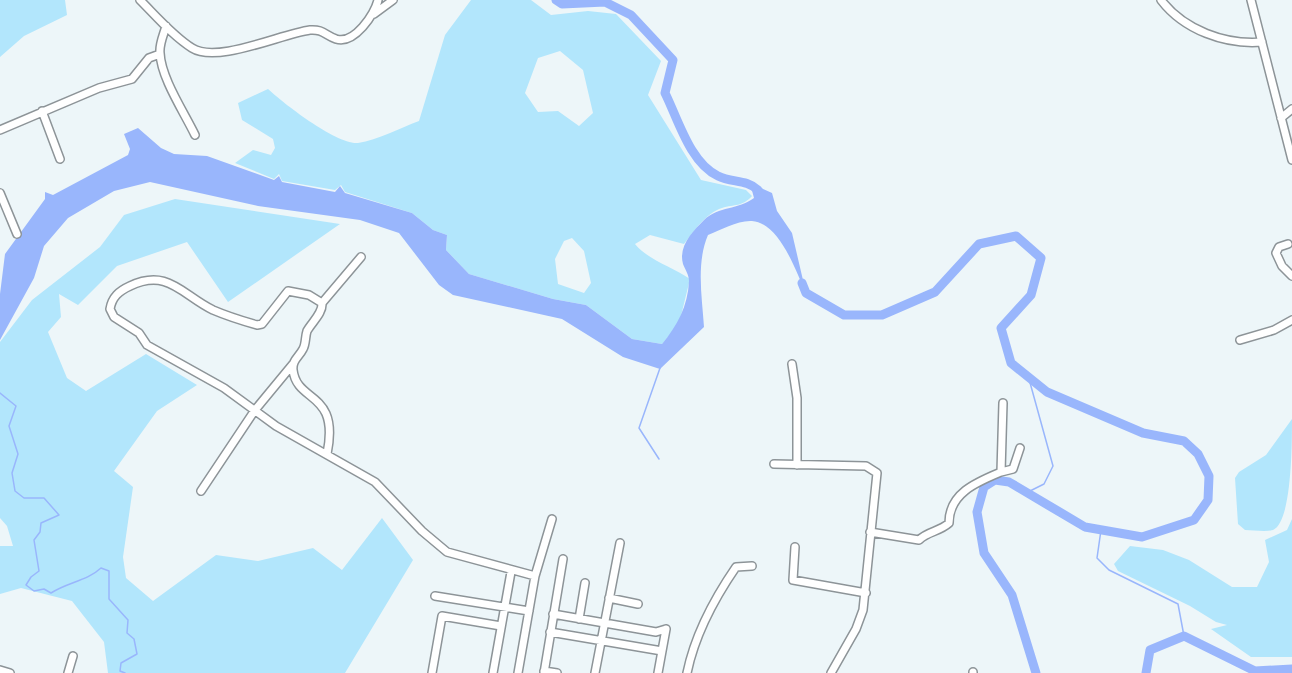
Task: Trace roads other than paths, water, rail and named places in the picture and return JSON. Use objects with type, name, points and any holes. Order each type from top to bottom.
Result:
[{"type":"street","points":[[140,0],[193,50],[223,52],[310,30],[319,29],[335,39],[344,38],[358,32],[375,14],[393,0]]},
{"type":"street","points":[[375,14],[378,0]]},
{"type":"street","points":[[1161,0],[1180,18],[1216,38],[1236,42],[1262,42]]},
{"type":"street","points":[[1251,0],[1292,160]]},
{"type":"street","points":[[166,26],[160,54],[178,103],[195,135]]},
{"type":"street","points":[[0,130],[42,111],[132,79],[149,58],[160,54]]},
{"type":"street","points":[[1281,118],[1292,110]]},
{"type":"street","points":[[42,111],[60,159]]},
{"type":"street","points":[[0,193],[17,234]]},
{"type":"street","points":[[1288,244],[1279,248],[1276,253],[1282,266],[1292,276]]},
{"type":"street","points":[[201,491],[255,410],[303,349],[308,331],[322,308],[322,303],[361,257]]},
{"type":"street","points":[[322,303],[309,295],[288,291],[260,325],[222,314],[200,303],[187,292],[160,280],[147,279],[125,289],[113,298],[112,314],[139,333],[147,345],[224,388],[276,426],[375,482],[422,531],[447,552],[511,572],[535,576]]},
{"type":"street","points":[[1240,340],[1274,330],[1292,320]]},
{"type":"street","points":[[293,364],[294,377],[323,407],[329,418],[327,454]]},
{"type":"street","points":[[792,364],[798,398],[796,465]]},
{"type":"street","points":[[1001,472],[1003,403]]},
{"type":"street","points":[[870,532],[919,540],[926,533],[938,532],[949,523],[951,507],[955,500],[982,478],[1013,469],[1020,448]]},
{"type":"street","points":[[774,465],[857,465],[874,469],[877,491],[870,532],[866,593],[856,629],[831,673]]},
{"type":"street","points":[[518,673],[535,576],[552,519]]},
{"type":"street","points":[[595,673],[620,543]]},
{"type":"street","points":[[795,547],[793,580],[866,593]]},
{"type":"street","points":[[557,673],[544,672],[563,559]]},
{"type":"street","points":[[687,673],[697,637],[720,592],[736,567],[752,566]]},
{"type":"street","points":[[493,673],[511,572]]},
{"type":"street","points":[[579,619],[585,583]]},
{"type":"street","points":[[435,596],[529,611]]},
{"type":"street","points":[[609,598],[638,604]]},
{"type":"street","points":[[553,614],[656,632],[666,629],[658,673]]},
{"type":"street","points":[[432,673],[442,616],[501,626]]},
{"type":"street","points":[[550,632],[662,651]]},
{"type":"street","points":[[68,673],[73,656]]},
{"type":"street","points":[[0,670],[10,673]]},
{"type":"water","points":[[138,128],[161,148],[174,154],[207,156],[274,180],[279,176],[282,182],[335,192],[340,186],[345,193],[412,213],[433,230],[447,235],[446,250],[469,274],[553,299],[586,305],[632,339],[662,344],[677,323],[686,299],[689,279],[682,257],[688,239],[710,216],[742,205],[754,198],[750,183],[772,193],[777,211],[792,233],[806,293],[779,239],[762,224],[752,221],[741,222],[708,235],[701,269],[704,327],[660,369],[623,357],[562,319],[453,295],[439,285],[399,233],[360,220],[258,206],[150,182],[114,191],[68,218],[44,246],[34,278],[0,340],[0,294],[5,254],[45,199],[45,192],[53,195],[128,155],[130,149],[124,134]]},
{"type":"waterway","points":[[556,0],[562,4],[605,2],[631,15],[673,60],[665,93],[692,151],[708,170],[718,176],[749,184],[758,190]]},
{"type":"waterway","points":[[802,283],[806,293],[844,315],[882,315],[935,292],[979,244],[1016,236],[1041,258],[1031,295],[1001,328],[1011,363],[1047,392],[1143,433],[1184,441],[1198,454],[1209,476],[1208,500],[1194,520],[1142,537],[1085,527],[1009,482],[995,480],[984,487],[977,512],[984,553],[1012,595],[1036,673]]},
{"type":"waterway","points":[[659,459],[639,428],[660,368]]},
{"type":"waterway","points":[[1028,492],[1044,484],[1053,466],[1029,379]]},
{"type":"waterway","points":[[0,393],[16,406],[9,426],[18,454],[12,473],[15,491],[24,498],[44,498],[59,515],[41,523],[40,532],[34,540],[39,571],[26,585],[34,591],[44,589],[51,593],[90,576],[101,568],[109,571],[109,599],[128,620],[127,633],[134,639],[137,654],[121,663],[120,671],[125,673]]},
{"type":"waterway","points":[[1101,530],[1097,558],[1109,570],[1178,604],[1184,636]]},
{"type":"waterway","points":[[1146,673],[1150,650],[1184,636],[1255,671],[1292,669]]}]
